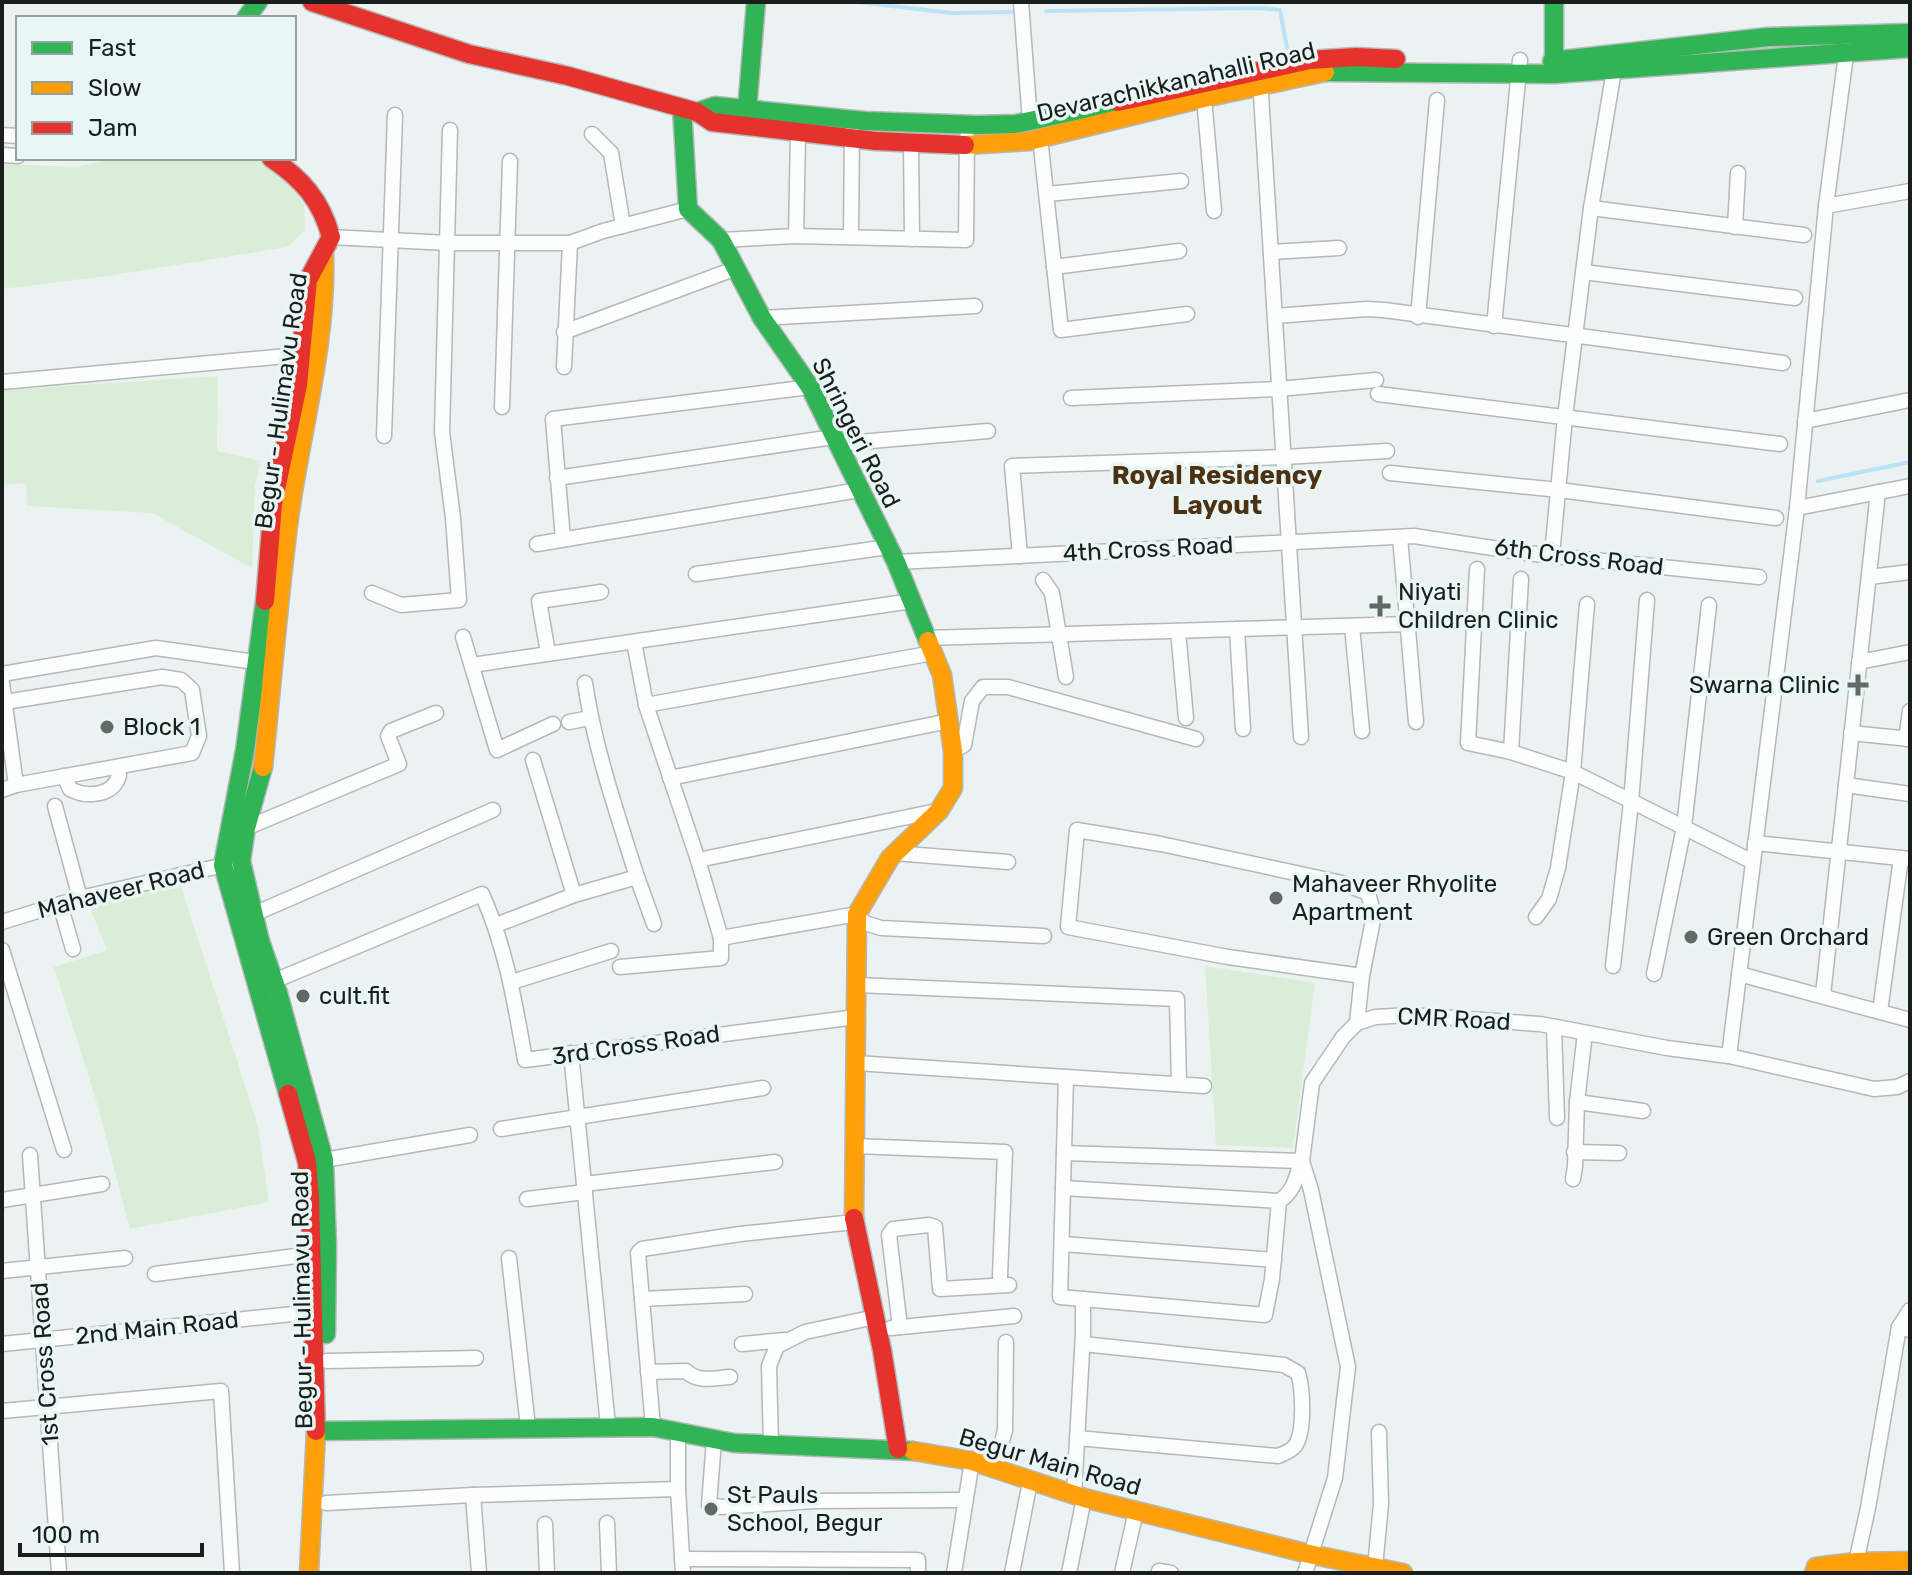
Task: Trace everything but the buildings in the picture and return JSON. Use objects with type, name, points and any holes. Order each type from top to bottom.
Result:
[{"type":"main road","name":"Devarachikkanahalli Road","points":[[312,2],[469,54],[568,76],[690,110],[715,106],[798,134],[851,140],[911,143],[1035,130],[1204,98],[1260,79]]},
{"type":"main road","points":[[746,117],[756,2]]},
{"type":"main road","points":[[1543,2],[1548,67]]},
{"type":"main road","points":[[1548,67],[1554,2]]},
{"type":"main road","name":"Devarachikkanahalli Road","points":[[1035,130],[1260,79],[1332,71],[1409,66],[1548,67],[1615,63],[1847,43],[1910,33]]},
{"type":"main road","name":"Devarachikkanahalli Road","points":[[1847,43],[1910,48]]},
{"type":"main road","points":[[688,209],[690,110]]},
{"type":"main road","name":"Devarachikkanahalli Road","points":[[746,117],[852,120],[967,136]]},
{"type":"main road","points":[[274,160],[312,190],[324,212],[327,245]]},
{"type":"main road","name":"Shringeri Road","points":[[688,209],[721,240],[762,318],[810,387],[912,601],[942,675],[953,751],[953,788],[939,811]]},
{"type":"main road","name":"Begur - Hulimavu Road","points":[[323,1573],[320,1503],[327,1361],[324,1160],[254,914],[232,863],[246,828],[263,767],[273,504],[298,385],[309,354],[325,281],[327,245]]},
{"type":"main road","name":"Begur - Hulimavu Road","points":[[266,664],[245,750],[232,863],[307,1162],[312,1312],[322,1431]]},
{"type":"main road","points":[[898,1449],[854,1222],[857,914],[894,853],[939,811]]},
{"type":"main road","name":"Begur Main Road","points":[[322,1431],[653,1427],[714,1440],[771,1446],[898,1449],[972,1461],[1030,1482],[1136,1511],[1309,1554],[1403,1573]]},
{"type":"main road","points":[[309,1573],[320,1503]]},
{"type":"main road","points":[[1814,1573],[1816,1567],[1856,1562],[1910,1561]]},
{"type":"street","points":[[1021,2],[1035,130],[1047,194],[1061,330],[1187,314]]},
{"type":"street","points":[[1729,1056],[1797,508],[1826,206],[1847,43]]},
{"type":"street","points":[[1552,555],[1565,417],[1591,208],[1615,63]]},
{"type":"street","points":[[1494,326],[1520,67]]},
{"type":"street","points":[[1260,79],[1301,737]]},
{"type":"street","points":[[1204,98],[1214,211]]},
{"type":"street","points":[[1418,317],[1437,100]]},
{"type":"street","points":[[384,436],[395,115]]},
{"type":"street","points":[[851,237],[852,120]]},
{"type":"street","points":[[372,593],[401,605],[459,600],[442,432],[450,130]]},
{"type":"street","points":[[592,134],[611,153],[623,226]]},
{"type":"street","points":[[796,236],[798,134]]},
{"type":"street","points":[[721,240],[796,236],[966,240],[967,136]]},
{"type":"street","points":[[911,143],[912,239]]},
{"type":"street","points":[[502,407],[510,161]]},
{"type":"street","points":[[1735,227],[1738,173]]},
{"type":"street","points":[[1047,194],[1181,181]]},
{"type":"street","points":[[1826,206],[1910,191]]},
{"type":"street","points":[[1591,208],[1804,235]]},
{"type":"street","points":[[327,245],[392,240],[570,243],[688,209]]},
{"type":"street","points":[[564,367],[570,243]]},
{"type":"street","points":[[1271,252],[1339,248]]},
{"type":"street","points":[[1054,267],[1179,251]]},
{"type":"street","points":[[564,332],[734,269]]},
{"type":"street","points":[[1583,272],[1795,298]]},
{"type":"street","points":[[762,318],[975,306]]},
{"type":"street","points":[[1275,316],[1366,309],[1783,363]]},
{"type":"street","points":[[2,382],[309,354]]},
{"type":"street","points":[[563,539],[553,419],[810,387]]},
{"type":"street","points":[[1071,398],[1377,387],[1565,417],[1780,444]]},
{"type":"street","points":[[1805,421],[1910,400]]},
{"type":"street","points":[[557,478],[834,440],[988,431]]},
{"type":"street","points":[[1020,556],[1012,466],[1387,451]]},
{"type":"street","points":[[1390,473],[1559,490],[1776,518]]},
{"type":"street","points":[[1797,508],[1910,486]]},
{"type":"street","points":[[537,544],[859,490]]},
{"type":"street","points":[[1823,995],[1878,492]]},
{"type":"street","name":"6th Cross Road","points":[[1400,537],[1414,536],[1552,555],[1759,577]]},
{"type":"street","points":[[1400,537],[1416,722]]},
{"type":"street","name":"4th Cross Road","points":[[696,574],[892,554],[1020,556],[1400,537]]},
{"type":"street","points":[[1477,569],[1468,743],[1511,752],[1573,772],[1753,862]]},
{"type":"street","points":[[1869,577],[1910,572]]},
{"type":"street","points":[[1511,752],[1521,579]]},
{"type":"street","points":[[1043,580],[1052,593],[1066,677]]},
{"type":"street","points":[[548,653],[539,601],[601,592]]},
{"type":"street","points":[[1613,966],[1631,802],[1647,600]]},
{"type":"street","points":[[472,665],[912,601]]},
{"type":"street","points":[[1536,917],[1549,899],[1558,868],[1573,772],[1587,604]]},
{"type":"street","points":[[1654,974],[1684,827],[1709,605]]},
{"type":"street","points":[[646,705],[930,646],[1060,634],[1409,624]]},
{"type":"street","points":[[1352,626],[1362,731]]},
{"type":"street","points":[[1237,629],[1243,729]]},
{"type":"street","points":[[1178,631],[1186,718]]},
{"type":"street","points":[[463,637],[497,750],[553,724]]},
{"type":"street","points":[[620,967],[721,958],[721,938],[646,705],[634,642]]},
{"type":"street","points":[[2,674],[156,648],[266,664]]},
{"type":"street","points":[[1859,662],[1910,652]]},
{"type":"street","points":[[2,683],[9,788],[192,753],[199,736],[190,686],[181,680],[162,677],[5,702]]},
{"type":"street","points":[[585,683],[590,718],[654,924]]},
{"type":"street","points":[[953,751],[964,745],[972,701],[983,687],[1008,687],[1196,739]]},
{"type":"street","points":[[1851,733],[1908,739],[1910,711]]},
{"type":"street","points":[[246,828],[399,764],[388,736],[391,731],[436,713]]},
{"type":"street","points":[[569,722],[590,718]]},
{"type":"street","points":[[670,778],[949,721]]},
{"type":"street","points":[[533,760],[574,895]]},
{"type":"street","points":[[64,776],[70,789],[85,794],[109,790],[119,775]]},
{"type":"street","points":[[1846,785],[1910,794]]},
{"type":"street","points":[[55,806],[80,898]]},
{"type":"street","points":[[254,914],[493,810]]},
{"type":"street","points":[[698,860],[939,811]]},
{"type":"street","points":[[1063,1188],[1279,1201],[1288,1195],[1302,1161],[1312,1083],[1343,1037],[1357,1023],[1374,915],[1368,893],[1342,883],[1161,844],[1077,830],[1068,927],[1228,957],[1362,976]]},
{"type":"street","points":[[1755,843],[1906,858],[1880,1011]]},
{"type":"street","points":[[894,853],[1008,862]]},
{"type":"street","name":"Mahaveer Road","points":[[2,922],[80,898],[232,863]]},
{"type":"street","points":[[496,925],[574,895],[637,877]]},
{"type":"street","name":"3rd Cross Road","points":[[274,981],[482,894],[496,925],[512,982],[525,1060],[856,1017]]},
{"type":"street","points":[[60,904],[73,949]]},
{"type":"street","points":[[721,938],[857,914],[865,923],[881,928],[1044,936]]},
{"type":"street","points":[[2,950],[64,1150]]},
{"type":"street","points":[[512,982],[611,951]]},
{"type":"street","points":[[1739,974],[1910,1020]]},
{"type":"street","points":[[857,985],[1177,999],[1179,1084]]},
{"type":"street","name":"CMR Road","points":[[1357,1023],[1375,1017],[1410,1015],[1554,1027],[1729,1056],[1874,1089],[1897,1087],[1910,1081]]},
{"type":"street","points":[[1554,1027],[1557,1118]]},
{"type":"street","points":[[1573,1179],[1585,1033]]},
{"type":"street","points":[[571,1053],[608,1426]]},
{"type":"street","points":[[856,1063],[1204,1086]]},
{"type":"street","points":[[1066,1077],[1060,1297],[1265,1315],[1279,1201]]},
{"type":"street","points":[[501,1129],[763,1088]]},
{"type":"street","points":[[1577,1102],[1643,1111]]},
{"type":"street","points":[[324,1160],[470,1135]]},
{"type":"street","points":[[855,1146],[1005,1152],[1004,1281],[940,1289],[935,1227],[893,1229],[889,1235],[900,1327]]},
{"type":"street","points":[[1574,1152],[1619,1153]]},
{"type":"street","points":[[1064,1153],[1302,1161]]},
{"type":"street","name":"1st Cross Road","points":[[30,1155],[59,1573]]},
{"type":"street","points":[[1302,1161],[1311,1190],[1348,1367],[1335,1478],[1305,1573]]},
{"type":"street","points":[[527,1199],[584,1188],[775,1162]]},
{"type":"street","points":[[2,1200],[102,1184]]},
{"type":"street","points":[[653,1427],[637,1258],[642,1249],[740,1234],[854,1222]]},
{"type":"street","points":[[1062,1244],[1274,1260]]},
{"type":"street","points":[[155,1274],[312,1254]]},
{"type":"street","points":[[2,1271],[125,1258]]},
{"type":"street","points":[[509,1258],[528,1427]]},
{"type":"street","points":[[642,1299],[745,1294]]},
{"type":"street","points":[[1069,1573],[1079,1496],[1077,1438],[1083,1299]]},
{"type":"street","points":[[1856,1562],[1910,1310]]},
{"type":"street","name":"2nd Main Road","points":[[2,1344],[312,1312]]},
{"type":"street","points":[[771,1446],[769,1366],[777,1346],[785,1340],[805,1332],[876,1323],[900,1327],[1014,1316]]},
{"type":"street","points":[[742,1344],[785,1340]]},
{"type":"street","points":[[995,1469],[1005,1430],[1006,1342]]},
{"type":"street","points":[[1077,1438],[1278,1456],[1293,1449],[1300,1438],[1302,1387],[1298,1373],[1284,1365],[1083,1344]]},
{"type":"street","points":[[327,1361],[476,1358]]},
{"type":"street","points":[[648,1372],[686,1371],[692,1377],[703,1379],[730,1377]]},
{"type":"street","points":[[2,1411],[221,1391],[232,1573]]},
{"type":"street","points":[[1375,1567],[1381,1504],[1379,1432]]},
{"type":"street","points":[[678,1434],[682,1566],[918,1560],[918,1573]]},
{"type":"street","points":[[714,1440],[709,1505],[965,1500]]},
{"type":"street","points":[[954,1573],[972,1461]]},
{"type":"street","points":[[1012,1573],[1030,1482]]},
{"type":"street","points":[[320,1503],[678,1489]]},
{"type":"street","points":[[473,1495],[479,1573]]},
{"type":"street","points":[[1122,1573],[1136,1511]]},
{"type":"street","points":[[607,1523],[609,1573]]},
{"type":"street","points":[[545,1524],[547,1573]]},
{"type":"green space","points":[[110,160],[260,160],[273,166],[304,204],[305,230],[288,247],[114,275],[2,289],[2,164],[75,167]]},
{"type":"green space","points":[[218,376],[217,451],[261,461],[255,485],[252,568],[152,513],[27,506],[26,483],[2,485],[2,390]]},
{"type":"green space","points":[[180,883],[258,1126],[269,1202],[130,1229],[96,1100],[54,967],[107,950],[87,901]]},
{"type":"green space","points":[[1205,966],[1315,983],[1293,1148],[1216,1145]]},
{"type":"waterway","points":[[857,2],[952,13],[1011,12]]},
{"type":"waterway","points":[[1046,11],[1280,10],[1287,48]]},
{"type":"waterway","points":[[1818,481],[1910,462]]},
{"type":"traffic: fast","points":[[248,16],[258,2]]},
{"type":"traffic: fast","points":[[746,122],[756,2]]},
{"type":"traffic: fast","points":[[1554,2],[1554,74]]},
{"type":"traffic: fast","points":[[1552,61],[1768,37],[1910,33]]},
{"type":"traffic: fast","points":[[1325,72],[1554,74],[1910,48]]},
{"type":"traffic: fast","points":[[697,112],[715,106],[865,121],[978,125],[1016,124],[1118,102]]},
{"type":"traffic: fast","points":[[682,108],[688,209],[721,240],[762,318],[810,387],[896,562],[928,641]]},
{"type":"traffic: fast","points":[[265,601],[245,750],[223,865],[288,1094]]},
{"type":"traffic: fast","points":[[263,767],[246,828],[241,861],[260,941],[278,993],[324,1160],[326,1334]]},
{"type":"traffic: fast","points":[[316,1431],[653,1427],[734,1443],[913,1451]]},
{"type":"traffic: slow","points":[[965,145],[1029,141],[1325,72]]},
{"type":"traffic: slow","points":[[263,767],[289,518],[321,320],[324,253]]},
{"type":"traffic: slow","points":[[854,1218],[857,914],[890,858],[939,811],[953,788],[953,751],[942,675],[928,641]]},
{"type":"traffic: slow","points":[[309,1573],[316,1431]]},
{"type":"traffic: slow","points":[[913,1451],[972,1461],[1084,1498],[1309,1554],[1403,1573]]},
{"type":"traffic: slow","points":[[1814,1573],[1816,1567],[1856,1562],[1910,1561]]},
{"type":"traffic: jam","points":[[312,2],[469,54],[568,76],[697,112],[712,122],[876,141],[965,145]]},
{"type":"traffic: jam","points":[[1118,102],[1310,60],[1356,57],[1396,59]]},
{"type":"traffic: jam","points":[[265,601],[273,504],[298,385],[308,280],[331,237],[316,201],[292,174],[274,160]]},
{"type":"traffic: jam","points":[[288,1094],[307,1162],[310,1197],[316,1431]]},
{"type":"traffic: jam","points":[[854,1218],[882,1350],[898,1449]]},
{"type":"place","name":"Niyati Children Clinic","points":[[1380,606]]},
{"type":"place","name":"Swarna Clinic","points":[[1858,685]]},
{"type":"place","name":"Block 1","points":[[107,727]]},
{"type":"place","name":"Mahaveer Rhyolite Apartment","points":[[1276,898]]},
{"type":"place","name":"Green Orchard","points":[[1691,937]]},
{"type":"place","name":"cult.fit","points":[[303,996]]},
{"type":"place","name":"St Pauls School, Begur","points":[[711,1509]]},
{"type":"district","name":"Royal Residency Layout","points":[[1217,490]]}]
